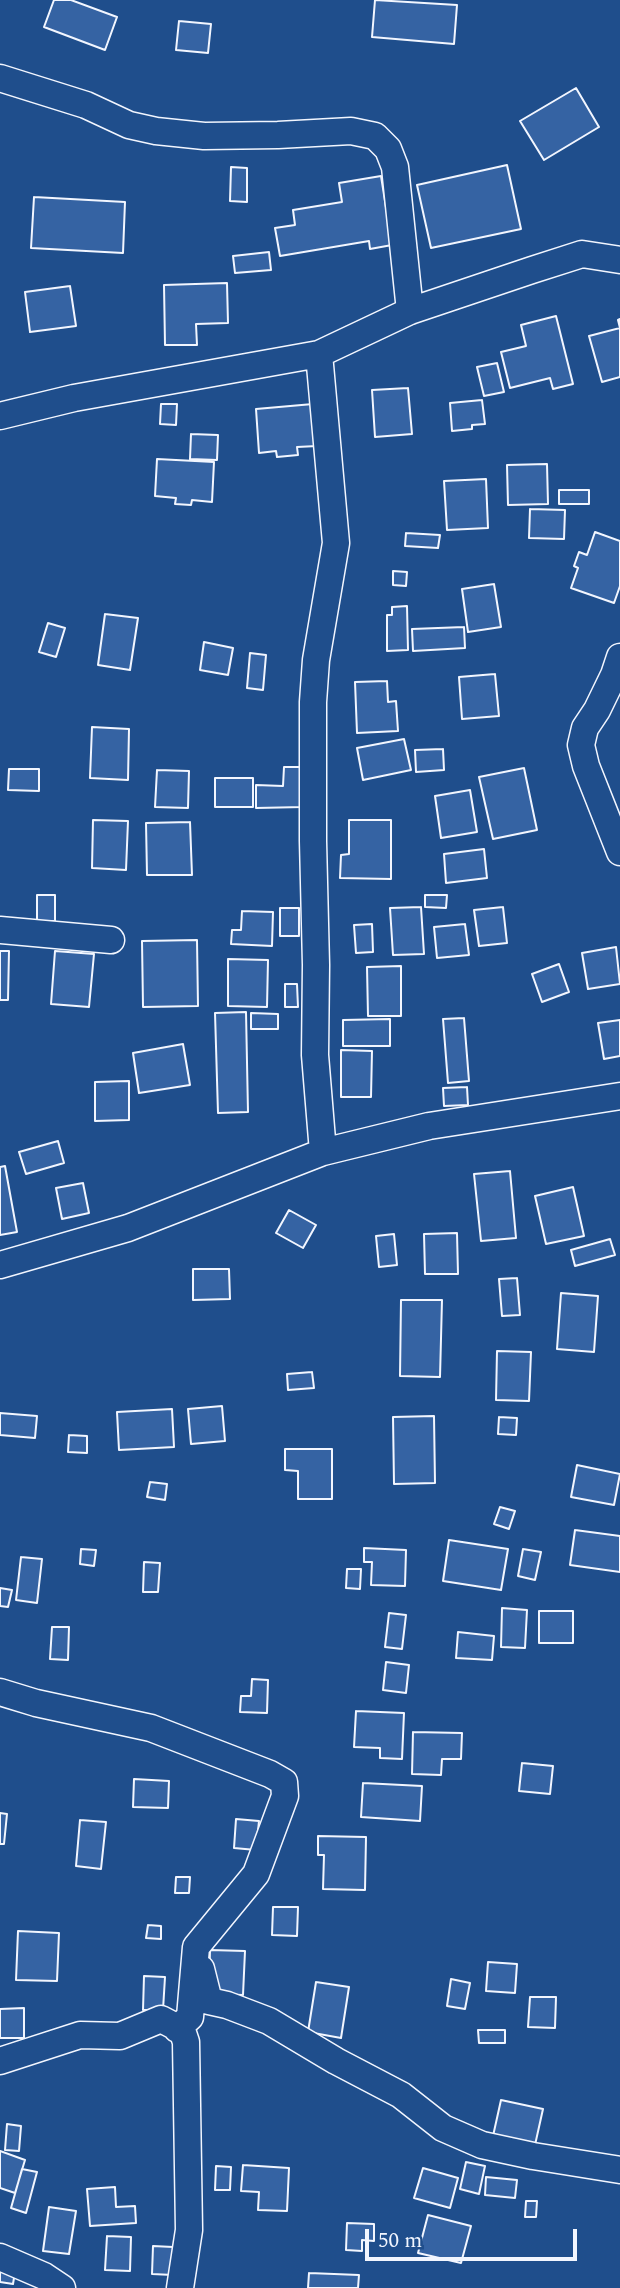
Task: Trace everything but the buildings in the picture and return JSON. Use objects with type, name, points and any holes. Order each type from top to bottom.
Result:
[{"type":"street","points":[[0,78],[86,105],[129,125],[156,131],[216,136],[351,131],[375,136],[388,149],[395,167],[410,311]]},
{"type":"street","points":[[0,416],[74,398],[319,354],[410,311],[582,254],[620,260]]},
{"type":"street","points":[[319,354],[336,542],[316,660],[313,702],[315,1055],[323,1152]]},
{"type":"street","points":[[620,657],[597,710],[585,728],[582,745],[586,766],[620,852]]},
{"type":"street","points":[[0,930],[111,940]]},
{"type":"street","points":[[0,1265],[128,1227],[323,1152],[429,1126],[620,1096]]},
{"type":"street","points":[[1,1693],[151,1728],[233,1759],[284,1782],[285,1796],[256,1874],[196,1947],[190,2017],[177,2029]]},
{"type":"street","points":[[196,1947],[209,2001],[269,2021],[336,2061],[401,2095],[443,2128],[482,2145],[620,2170]]},
{"type":"street","points":[[0,2061],[80,2035],[120,2036],[161,2019],[182,2030],[186,2042],[189,2230],[180,2288]]},
{"type":"street","points":[[0,2257],[44,2276],[62,2288]]}]
